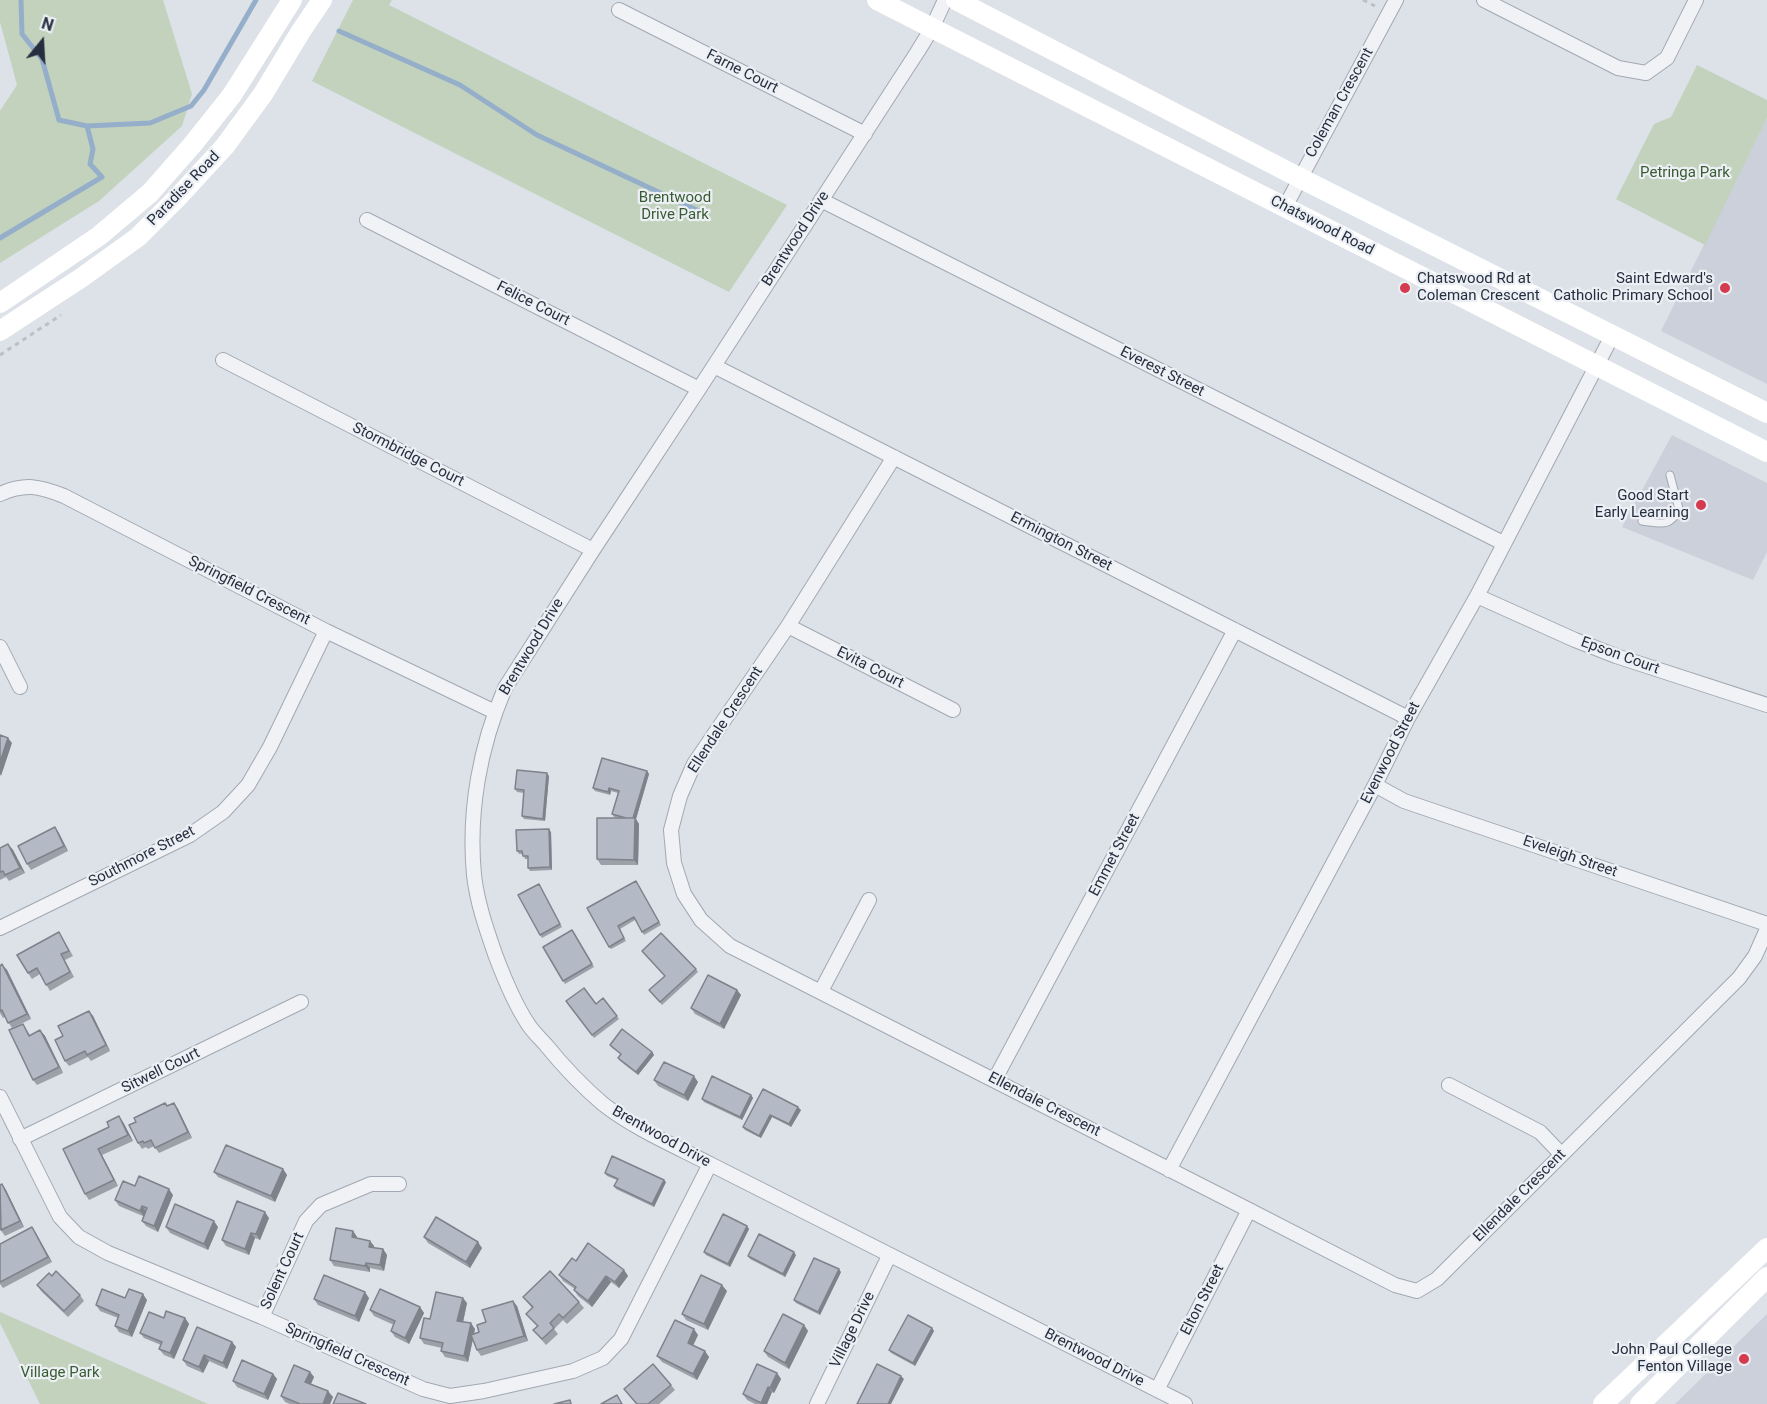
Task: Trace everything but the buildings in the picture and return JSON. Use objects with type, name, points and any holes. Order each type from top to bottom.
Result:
[{"type":"main road","name":"Paradise Road","points":[[0,303],[99,236],[150,193],[232,95],[292,0]]},
{"type":"main road","name":"Paradise Road","points":[[0,331],[138,237],[178,197],[225,146],[263,94],[321,0]]},
{"type":"main road","name":"Chatswood Road","points":[[877,0],[1767,452]]},
{"type":"main road","points":[[956,0],[1300,178],[1767,413]]},
{"type":"main road","points":[[1603,1404],[1767,1248]]},
{"type":"main road","points":[[1640,1404],[1767,1277]]},
{"type":"street","name":"Brentwood Drive","points":[[945,0],[932,28],[505,688],[481,759],[475,796],[474,875],[483,921],[503,975],[528,1025],[567,1070],[604,1105],[638,1126],[710,1164],[1185,1404]]},
{"type":"street","name":"Coleman Crescent","points":[[1285,207],[1396,0]]},
{"type":"street","points":[[1484,0],[1618,68],[1646,73],[1667,58],[1696,0]]},
{"type":"street","name":"Farne Court","points":[[619,10],[864,134]]},
{"type":"street","name":"Everest Street","points":[[821,200],[1503,543]]},
{"type":"street","name":"Felice Court","points":[[368,220],[699,389]]},
{"type":"street","name":"Evenwood Street","points":[[1169,1170],[1408,718],[1477,596],[1612,336]]},
{"type":"street","name":"Stormbridge Court","points":[[224,360],[593,550]]},
{"type":"street","name":"Ermington Street","points":[[714,366],[1408,718]]},
{"type":"street","name":"Ellendale Crescent","points":[[894,458],[788,626],[694,764],[680,796],[671,830],[674,863],[684,894],[701,920],[730,946],[995,1079],[1395,1285],[1417,1291],[1437,1280],[1739,978],[1755,956],[1767,929]]},
{"type":"street","name":"Springfield Crescent","points":[[0,494],[14,488],[41,487],[64,496],[327,630],[495,712]]},
{"type":"street","name":"Epson Court","points":[[1477,596],[1582,643],[1767,705]]},
{"type":"street","name":"Evita Court","points":[[788,626],[952,710]]},
{"type":"street","name":"Southmore Street","points":[[0,928],[190,836],[223,812],[248,785],[270,747],[327,630]]},
{"type":"street","name":"Emmet Street","points":[[995,1079],[1235,630]]},
{"type":"street","points":[[0,647],[20,687]]},
{"type":"street","name":"Eveleigh Street","points":[[1374,785],[1404,801],[1767,924]]},
{"type":"street","points":[[821,991],[869,900]]},
{"type":"street","name":"Sitwell Court","points":[[20,1139],[301,1002]]},
{"type":"street","points":[[1449,1085],[1540,1132],[1561,1154]]},
{"type":"street","name":"Springfield Crescent","points":[[0,1097],[60,1217],[79,1237],[108,1253],[262,1317],[423,1389],[450,1396],[573,1371],[603,1358],[621,1338],[710,1164]]},
{"type":"street","name":"Solent Court","points":[[262,1317],[306,1221],[321,1205],[371,1184],[399,1184]]},
{"type":"street","name":"Elton Street","points":[[1157,1390],[1249,1209]]},
{"type":"street","name":"Village Drive","points":[[817,1404],[889,1256]]},
{"type":"lane","points":[[1642,521],[1670,522],[1674,518],[1679,509],[1670,474]]},
{"type":"shaded area","name":"Saint Edward's Catholic Primary School","points":[[1767,118],[1767,384],[1661,331]]},
{"type":"shaded area","name":"Good Start Early Learning","points":[[1672,435],[1767,483],[1767,552],[1753,580],[1622,527]]},
{"type":"shaded area","name":"John Paul College Fenton Village","points":[[1767,1314],[1767,1404],[1675,1404]]},
{"type":"green space","points":[[0,0],[163,0],[192,94],[182,126],[99,201],[0,263],[0,111],[17,85],[0,22]]},
{"type":"green space","name":"Brentwood Drive Park","points":[[353,0],[392,0],[389,5],[787,205],[729,292],[312,81]]},
{"type":"green space","name":"Petringa Park","points":[[1697,65],[1767,100],[1767,118],[1705,245],[1616,199],[1654,124],[1671,117]]},
{"type":"green space","name":"Village Park","points":[[0,1312],[208,1404],[40,1404],[0,1323]]},
{"type":"waterway","points":[[0,238],[102,177],[90,164],[93,149],[87,126],[59,120],[42,59],[22,34],[21,0]]},
{"type":"waterway","points":[[87,126],[150,123],[191,106],[204,90],[256,0]]},
{"type":"waterway","points":[[339,31],[460,85],[537,135],[701,212]]},
{"type":"place","name":"Chatswood Rd at Coleman Crescent","points":[[1405,288]]},
{"type":"place","name":"Saint Edward's Catholic Primary School","points":[[1725,288]]},
{"type":"place","name":"Good Start Early Learning","points":[[1701,505]]},
{"type":"place","name":"John Paul College Fenton Village","points":[[1744,1359]]}]
